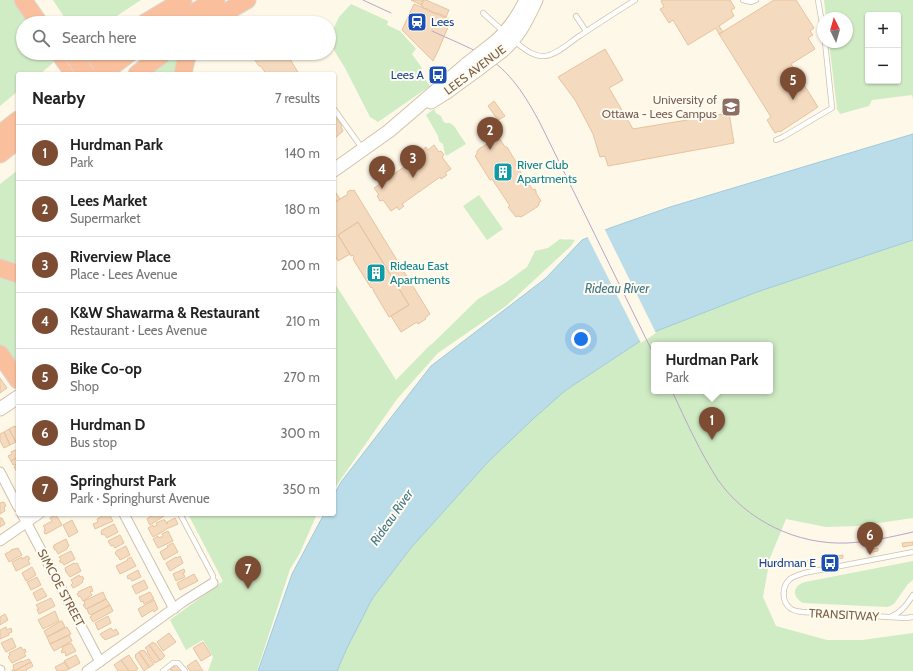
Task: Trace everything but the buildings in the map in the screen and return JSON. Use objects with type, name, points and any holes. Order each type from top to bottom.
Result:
[{"type":"highway","points":[[23,0],[34,16]]},
{"type":"highway","points":[[36,0],[47,16]]},
{"type":"highway","points":[[157,16],[183,0]]},
{"type":"highway","points":[[187,16],[216,0]]},
{"type":"highway","points":[[219,16],[247,0]]},
{"type":"highway","points":[[231,16],[258,0]]},
{"type":"highway","points":[[64,60],[73,72]]},
{"type":"highway","points":[[77,60],[85,72]]},
{"type":"highway","points":[[78,72],[94,60]]},
{"type":"highway","points":[[105,72],[121,60]]},
{"type":"highway","points":[[140,72],[155,60]]},
{"type":"highway","points":[[183,72],[185,60]]},
{"type":"highway","points":[[0,134],[16,122]]},
{"type":"highway","points":[[0,154],[16,142]]},
{"type":"highway","points":[[0,268],[16,273]]},
{"type":"highway","points":[[0,354],[16,377]]},
{"type":"main road","name":"LEES AVENUE","points":[[509,36],[512,24],[526,0]]},
{"type":"main road","name":"LEES AVENUE","points":[[336,169],[389,131],[498,47],[509,36],[522,29],[536,0]]},
{"type":"main road","points":[[0,410],[16,398]]},
{"type":"street","points":[[0,472],[16,503]]},
{"type":"street","name":"SIMCOE STREET","points":[[23,516],[100,662]]},
{"type":"street","points":[[0,541],[36,516]]},
{"type":"street","points":[[125,516],[174,609]]},
{"type":"street","points":[[87,671],[213,582]]},
{"type":"lane","points":[[483,13],[522,47],[537,56],[547,56],[635,0]]},
{"type":"lane","points":[[743,0],[751,2],[756,0]]},
{"type":"lane","points":[[818,0],[820,12]]},
{"type":"lane","points":[[576,16],[586,31]]},
{"type":"lane","points":[[776,140],[832,108],[826,48]]},
{"type":"lane","points":[[336,112],[363,149]]},
{"type":"lane","points":[[181,516],[213,576],[213,582]]},
{"type":"lane","name":"TRANSITWAY","points":[[913,552],[804,573],[793,577],[788,581],[783,592],[786,604],[795,611],[913,617]]},
{"type":"lane","name":"TRANSITWAY","points":[[890,617],[902,610],[913,595]]},
{"type":"lane","points":[[163,671],[173,663],[178,663],[185,671]]},
{"type":"green space","points":[[0,0],[13,0],[23,16],[16,16],[16,60],[53,60],[54,62],[42,72],[16,72],[16,93],[0,106]]},
{"type":"green space","points":[[53,0],[141,0],[117,16],[63,16]]},
{"type":"green space","points":[[824,0],[913,0],[913,99],[912,95],[872,100],[869,106],[840,114],[837,109],[830,48],[853,48],[853,12],[825,12]]},
{"type":"green space","points":[[351,4],[388,21],[387,25],[400,31],[416,49],[412,54],[422,68],[419,70],[430,86],[378,122],[370,117],[336,53],[336,23],[339,17]]},
{"type":"green space","points":[[170,60],[178,60],[175,72],[155,72]]},
{"type":"green space","points":[[434,109],[445,123],[450,123],[454,126],[466,144],[446,156],[443,144],[439,141],[438,136],[426,115]]},
{"type":"green space","points":[[16,172],[16,268],[0,262],[0,184]]},
{"type":"green space","points":[[479,195],[503,229],[487,240],[463,206]]},
{"type":"green space","points":[[560,239],[575,240],[571,246],[506,306],[438,353],[397,399],[336,486],[336,285],[396,380],[478,299],[505,283],[527,267],[535,251],[548,248]]},
{"type":"green space","points":[[913,240],[913,518],[858,526],[826,527],[786,519],[770,558],[763,597],[776,626],[827,640],[862,640],[913,633],[913,671],[337,671],[372,599],[410,549],[488,462],[566,390],[654,332],[757,292]]},
{"type":"green space","points":[[0,274],[16,279],[16,369],[0,347]]},
{"type":"green space","points":[[189,516],[316,516],[299,555],[290,569],[257,671],[208,671],[213,657],[203,640],[186,650],[170,620],[223,581]]},
{"type":"green space","points":[[913,561],[913,580],[908,584],[894,604],[887,607],[803,603],[799,601],[795,595],[798,586],[805,582]]},
{"type":"water","name":"Rideau River","points":[[913,134],[913,240],[757,292],[654,332],[566,390],[488,462],[410,549],[372,599],[337,671],[258,671],[292,574],[323,516],[336,516],[336,491],[341,482],[431,366],[546,278],[582,240],[610,228],[670,207]]},
{"type":"pier","points":[[604,228],[656,333],[641,343],[587,236]]},
{"type":"tram line","points":[[363,0],[391,13]]},
{"type":"tram line","points":[[432,31],[493,61],[509,76],[523,94],[540,123],[651,349]]},
{"type":"tram line","points":[[673,394],[699,447],[718,480],[730,495],[743,507],[775,528],[792,535],[828,543],[864,542],[913,532]]},
{"type":"place","name":"Lees","points":[[417,22]]},
{"type":"place","name":"Lees A","points":[[438,75]]},
{"type":"place","name":"Bike Co-op","points":[[793,100]]},
{"type":"place","name":"University of Ottawa - Lees Campus","points":[[731,107]]},
{"type":"place","name":"Lees Market","points":[[490,150]]},
{"type":"place","name":"River Club Apartments","points":[[503,172]]},
{"type":"place","name":"Riverview Place","points":[[413,178]]},
{"type":"place","name":"K&W Shawarma & Restaurant","points":[[382,189]]},
{"type":"place","name":"Rideau East Apartments","points":[[376,273]]},
{"type":"place","name":"Hurdman Park","points":[[712,440]]},
{"type":"place","name":"Hurdman D","points":[[870,555]]},
{"type":"place","name":"Hurdman E","points":[[830,563]]},
{"type":"place","name":"Springhurst Park","points":[[248,589]]}]
